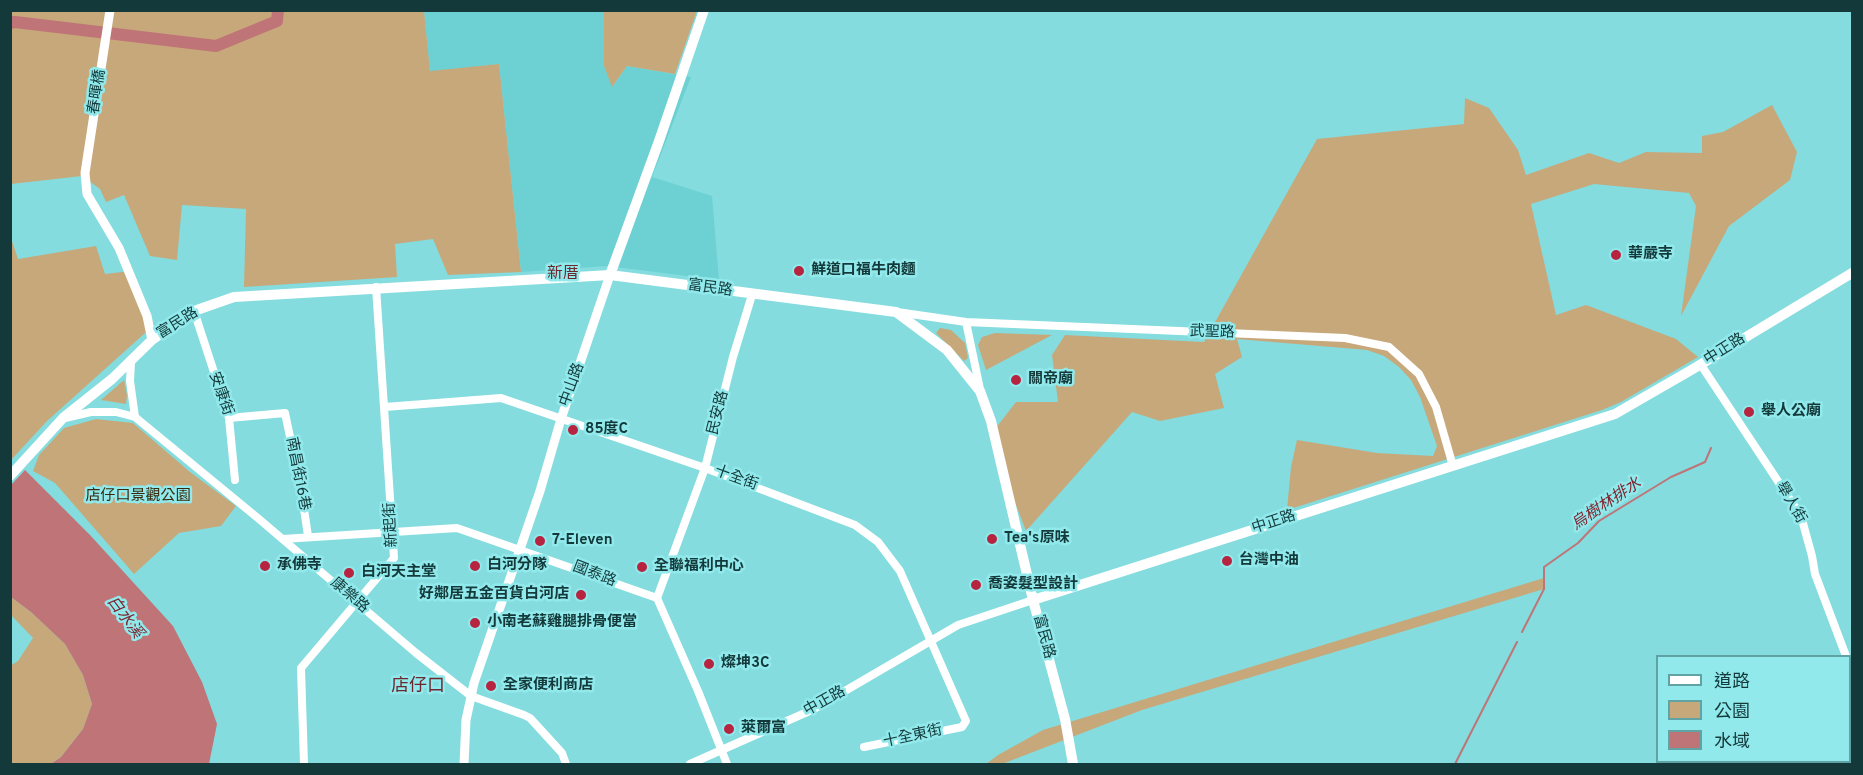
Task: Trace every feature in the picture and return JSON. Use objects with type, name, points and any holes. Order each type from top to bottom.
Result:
[{"type":"main road","name":"中山路","points":[[610,275],[704,10]]},
{"type":"main road","name":"中正路","points":[[1033,600],[1615,414],[1701,365],[1852,273]]},
{"type":"main road","name":"富民路","points":[[10,476],[63,418],[130,362],[152,340],[194,311],[234,297],[610,275],[896,312],[947,350],[980,391],[991,421],[1033,600],[1065,719],[1073,765]]},
{"type":"street","name":"春暉橋","points":[[110,10],[85,173],[87,195],[119,248],[147,316],[152,340]]},
{"type":"street","name":"中山路","points":[[464,765],[466,720],[471,696],[610,275]]},
{"type":"street","name":"新起街","points":[[304,765],[301,668],[394,558],[376,287]]},
{"type":"street","name":"民安路","points":[[657,598],[705,468],[733,357],[752,295]]},
{"type":"street","name":"安康街","points":[[194,311],[229,418],[235,480]]},
{"type":"street","name":"武聖路","points":[[896,312],[966,322],[1345,338],[1389,347],[1419,374],[1436,407],[1452,466]]},
{"type":"street","points":[[966,322],[980,391]]},
{"type":"street","points":[[130,362],[135,417]]},
{"type":"street","name":"舉人街","points":[[1701,365],[1801,516],[1815,574],[1845,655]]},
{"type":"street","name":"十全街","points":[[385,407],[501,398],[705,468],[855,525],[870,535],[894,560],[900,571],[966,721],[962,727]]},
{"type":"street","name":"康樂路","points":[[63,418],[91,412],[116,412],[135,417],[283,538],[416,653],[471,696],[524,715],[562,753],[566,765]]},
{"type":"street","name":"南昌街16巷","points":[[229,418],[285,413],[308,536]]},
{"type":"street","name":"國泰路","points":[[283,538],[458,528],[657,598]]},
{"type":"street","points":[[657,598],[698,691],[727,765]]},
{"type":"street","name":"中正路","points":[[690,765],[814,709],[958,625],[1033,600]]},
{"type":"street","name":"十全東街","points":[[864,747],[962,727]]},
{"type":"shaded area","points":[[424,11],[604,11],[604,66],[613,86],[627,66],[691,77],[652,177],[712,196],[719,280],[607,266],[521,272],[499,64],[430,72]]},
{"type":"green space","points":[[10,11],[424,11],[430,71],[499,64],[521,272],[448,275],[433,239],[395,244],[397,277],[244,287],[246,209],[182,205],[177,260],[150,256],[124,195],[106,202],[100,189],[82,176],[11,184]]},
{"type":"green space","points":[[604,11],[697,11],[675,74],[627,66],[612,87],[604,66]]},
{"type":"green space","points":[[1465,98],[1489,108],[1518,150],[1526,175],[1589,153],[1619,163],[1646,152],[1702,153],[1702,136],[1723,132],[1772,105],[1797,152],[1790,180],[1729,226],[1681,316],[1696,206],[1689,193],[1594,184],[1531,204],[1556,315],[1586,305],[1676,339],[1698,357],[1621,402],[1602,410],[1287,510],[1291,467],[1297,440],[1377,453],[1433,456],[1437,446],[1420,397],[1411,380],[1384,356],[1367,350],[1237,339],[1242,357],[1215,374],[1224,408],[1160,421],[1132,412],[1026,531],[1003,471],[995,429],[1016,402],[1058,402],[1052,355],[1065,335],[1204,342],[1317,139],[1464,124]]},
{"type":"green space","points":[[10,235],[18,259],[96,246],[105,274],[131,271],[154,325],[47,421],[11,460]]},
{"type":"green space","points":[[940,328],[951,330],[965,343],[968,358],[964,361],[936,333]]},
{"type":"green space","points":[[995,333],[1052,335],[986,370],[978,345],[982,337]]},
{"type":"green space","points":[[124,380],[126,404],[101,400]]},
{"type":"green space","name":"店仔口景觀公園","points":[[96,419],[133,423],[190,472],[236,506],[221,526],[179,533],[134,574],[55,483],[33,471],[39,455],[64,428]]},
{"type":"green space","points":[[1544,578],[1544,589],[1142,710],[1002,764],[986,764],[1043,730]]},
{"type":"green space","points":[[11,597],[31,612],[65,644],[83,675],[92,704],[83,729],[61,757],[51,764],[11,764],[10,666],[18,661],[33,638],[11,615]]},
{"type":"water","points":[[25,470],[90,535],[173,626],[202,682],[217,724],[209,764],[51,764],[61,757],[83,729],[92,704],[83,675],[65,644],[31,612],[11,597],[11,485]]},
{"type":"waterway","name":"白水溪","points":[[10,23],[216,46],[277,21],[278,10]]},
{"type":"waterway","name":"烏樹林排水","points":[[1522,632],[1544,589],[1544,567],[1578,543],[1599,521],[1671,477],[1705,462],[1711,448]]},
{"type":"waterway","name":"烏樹林排水","points":[[1455,764],[1517,642]]},
{"type":"place","name":"華嚴寺","points":[[1616,255]]},
{"type":"place","name":"鮮道口福牛肉麵","points":[[799,271]]},
{"type":"place","name":"關帝廟","points":[[1016,380]]},
{"type":"place","name":"舉人公廟","points":[[1749,412]]},
{"type":"place","name":"85度C","points":[[573,430]]},
{"type":"place","name":"Tea's原味","points":[[992,539]]},
{"type":"place","name":"7-Eleven","points":[[540,541]]},
{"type":"place","name":"台灣中油","points":[[1227,561]]},
{"type":"place","name":"承佛寺","points":[[265,566]]},
{"type":"place","name":"白河分隊","points":[[475,566]]},
{"type":"place","name":"全聯福利中心","points":[[642,567]]},
{"type":"place","name":"白河天主堂","points":[[349,573]]},
{"type":"place","name":"喬姿髮型設計","points":[[976,585]]},
{"type":"place","name":"好鄰居五金百貨白河店","points":[[581,595]]},
{"type":"place","name":"小南老蘇雞腿排骨便當","points":[[475,623]]},
{"type":"place","name":"燦坤3C","points":[[709,664]]},
{"type":"place","name":"全家便利商店","points":[[491,686]]},
{"type":"place","name":"萊爾富","points":[[729,729]]},
{"type":"district","name":"新厝","points":[[563,275]]},
{"type":"district","name":"店仔口","points":[[418,687]]}]
